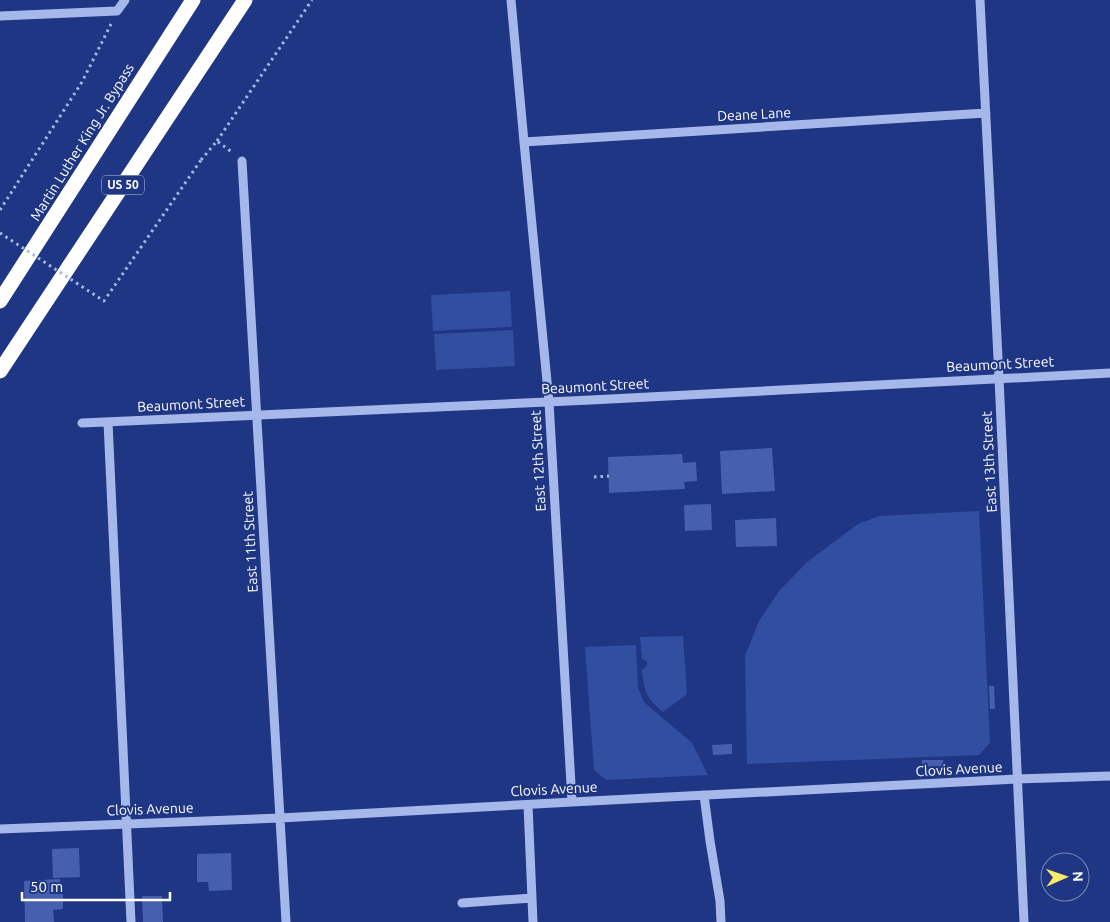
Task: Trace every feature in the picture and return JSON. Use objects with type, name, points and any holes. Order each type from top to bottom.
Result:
[{"type":"highway","name":"Martin Luther King Jr. Bypass","points":[[0,301],[192,0]]},
{"type":"highway","name":"US 50","points":[[0,371],[245,0]]},
{"type":"street","points":[[0,16],[117,11],[125,0]]},
{"type":"street","name":"East 12th Street","points":[[511,0],[549,402],[572,802]]},
{"type":"street","name":"East 13th Street","points":[[980,0],[1024,922]]},
{"type":"street","name":"Deane Lane","points":[[524,142],[986,113]]},
{"type":"street","name":"East 11th Street","points":[[242,161],[286,922]]},
{"type":"street","name":"Beaumont Street","points":[[82,423],[549,402],[1110,373]]},
{"type":"street","points":[[108,422],[131,922]]},
{"type":"street","name":"Clovis Avenue","points":[[0,829],[280,818],[1017,779],[1110,776]]},
{"type":"street","points":[[704,795],[722,922]]},
{"type":"street","points":[[528,805],[533,922]]},
{"type":"street","points":[[462,903],[532,898]]},
{"type":"path","points":[[0,234],[104,301],[201,160],[217,141],[312,0]]},
{"type":"path","points":[[0,210],[82,82],[117,11]]},
{"type":"path","points":[[217,141],[242,161]]},
{"type":"path","points":[[594,477],[608,476]]},
{"type":"shaded area","points":[[510,291],[512,327],[433,331],[431,295]]},
{"type":"shaded area","points":[[513,330],[515,366],[436,370],[434,334]]},
{"type":"shaded area","points":[[979,511],[990,743],[979,755],[747,764],[745,656],[759,621],[780,590],[807,562],[858,524],[879,516]]},
{"type":"shaded area","points":[[683,636],[687,694],[663,712],[649,698],[645,689],[642,670],[647,666],[647,661],[642,659],[640,637]]},
{"type":"shaded area","points":[[636,645],[638,688],[644,702],[692,743],[708,775],[606,780],[594,770],[585,647]]},
{"type":"building","points":[[772,448],[775,491],[722,494],[720,451]]},
{"type":"building","points":[[682,454],[683,463],[696,462],[697,481],[684,482],[685,489],[609,493],[608,457]]},
{"type":"building","points":[[711,504],[712,530],[685,531],[684,505]]},
{"type":"building","points":[[776,518],[777,546],[736,547],[735,520]]},
{"type":"building","points":[[989,686],[994,686],[995,709],[990,709]]},
{"type":"building","points":[[732,744],[732,754],[713,755],[712,745]]},
{"type":"building","points":[[922,760],[943,760],[943,766],[922,767]]},
{"type":"building","points":[[79,848],[80,877],[53,878],[52,849]]},
{"type":"building","points":[[231,853],[232,890],[209,891],[208,882],[197,882],[197,854]]},
{"type":"building","points":[[60,879],[61,893],[63,893],[63,909],[53,910],[54,922],[25,922],[24,881]]},
{"type":"building","points":[[142,896],[162,896],[163,922],[143,922]]}]
